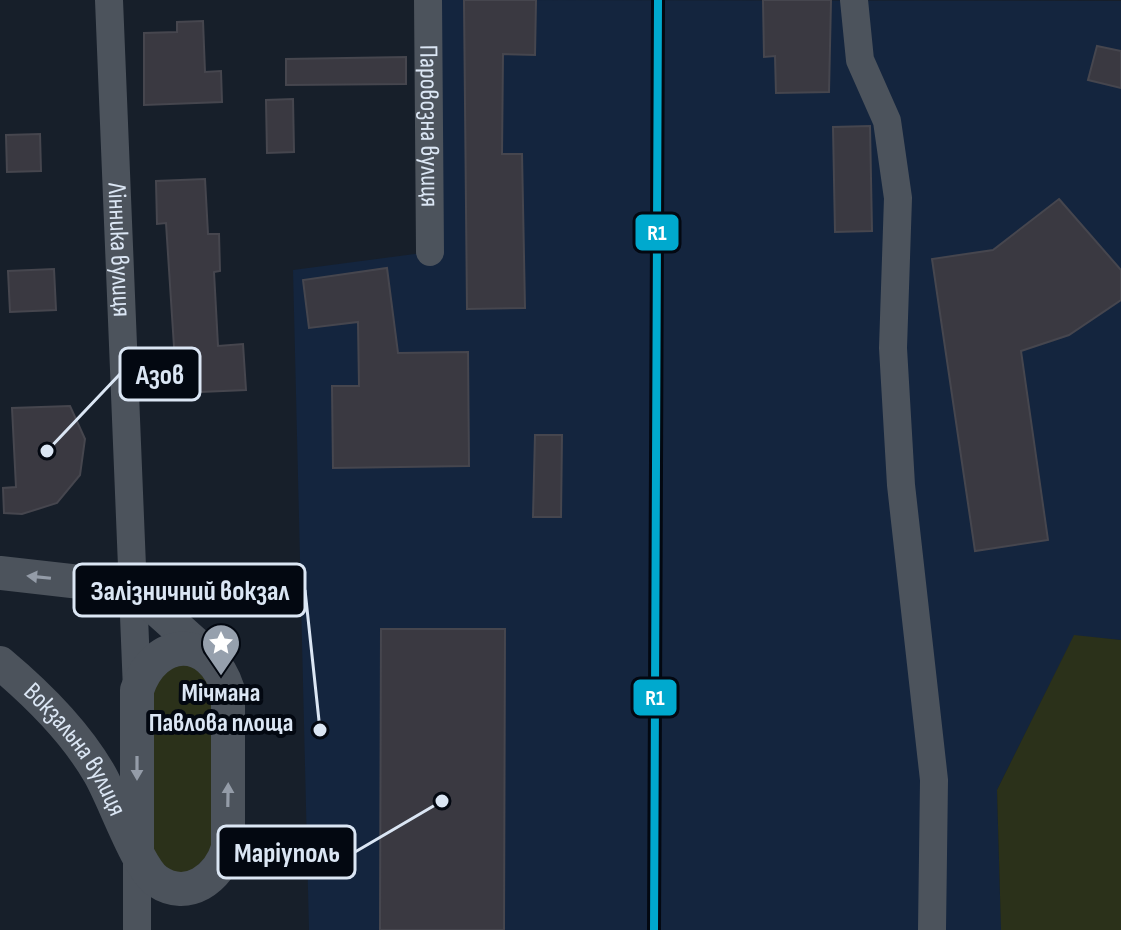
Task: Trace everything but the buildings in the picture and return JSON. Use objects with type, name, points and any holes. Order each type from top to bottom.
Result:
[{"type":"street","name":"Лінника вулиця","points":[[109,0],[137,690],[137,930]]},
{"type":"street","name":"Паровозна вулиця","points":[[428,0],[430,252]]},
{"type":"street","points":[[854,0],[860,60],[887,121],[898,198],[893,348],[901,485],[934,780],[932,930]]},
{"type":"street","points":[[0,573],[133,588],[223,672],[228,690],[228,848],[223,865],[212,878],[196,887],[137,889]]},
{"type":"street","points":[[137,690],[143,672],[165,653],[193,650],[210,657]]},
{"type":"street","name":"Вокзальна вулиця","points":[[0,663],[59,718],[98,771],[144,868],[158,882],[176,888]]},
{"type":"shaded area","points":[[441,0],[1121,1],[1121,640],[1074,636],[997,790],[1001,930],[309,930],[293,270],[430,252]]},
{"type":"green space","points":[[1074,635],[1121,640],[1121,930],[1001,930],[997,790]]},
{"type":"green space","points":[[183,657],[214,678],[216,847],[183,880],[152,860],[152,678]]},
{"type":"transit line","name":"R1","points":[[654,930],[658,0]]},
{"type":"place","name":"Азов","points":[[47,451]]},
{"type":"place","name":"Мічмана Павлова площа","points":[[221,677]]},
{"type":"place","name":"Залізничний вокзал","points":[[320,730]]},
{"type":"place","name":"Маріуполь","points":[[442,801]]}]
